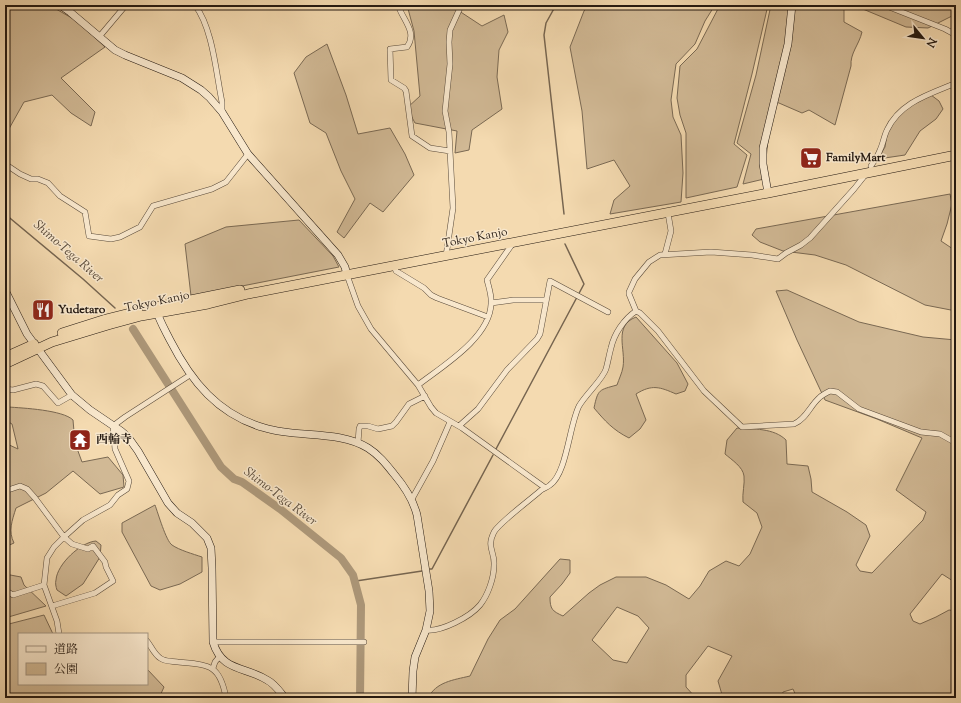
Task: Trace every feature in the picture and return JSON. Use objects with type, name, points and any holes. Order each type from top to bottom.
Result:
[{"type":"highway","name":"Tokyo Kanjo","points":[[869,170],[956,150]]},
{"type":"highway","name":"Tokyo Kanjo","points":[[5,357],[157,310],[869,170],[956,155]]},
{"type":"highway","name":"Tokyo Kanjo","points":[[346,272],[394,266],[446,253],[513,243],[668,213],[768,190]]},
{"type":"highway","name":"Tokyo Kanjo","points":[[5,364],[36,347]]},
{"type":"street","points":[[60,5],[115,50],[182,78],[201,90],[222,112],[248,154],[338,255],[346,272],[358,306],[371,330],[418,385],[436,413],[459,426],[544,487]]},
{"type":"street","points":[[99,37],[126,5]]},
{"type":"street","points":[[195,5],[203,16],[208,32],[222,112]]},
{"type":"street","points":[[398,5],[399,10],[411,31],[407,47],[390,49],[391,80],[404,88],[406,92],[412,136],[430,148],[450,151]]},
{"type":"street","points":[[446,253],[453,208],[450,151],[445,111],[450,64],[450,30],[460,8],[454,5]]},
{"type":"street","points":[[768,190],[763,164],[763,148],[788,44],[792,5]]},
{"type":"street","points":[[884,5],[945,29],[956,35]]},
{"type":"street","points":[[956,83],[920,98],[898,113],[886,131],[880,150],[869,170],[854,190],[810,238],[801,245],[778,259],[735,253],[711,252],[660,254],[648,262],[629,292],[636,311],[640,312],[658,331],[704,391],[742,427],[798,423],[808,413],[818,398],[830,391],[837,392],[859,409],[921,432],[940,434],[956,443]]},
{"type":"street","points":[[5,164],[31,179],[38,179],[48,183],[60,196],[85,212],[89,236],[111,239],[140,227],[152,206],[212,189],[226,182],[248,154]]},
{"type":"street","points":[[665,254],[671,231],[668,213]]},
{"type":"street","points":[[418,385],[467,348],[477,336],[488,317],[491,303],[491,295],[487,280],[513,243]]},
{"type":"street","points":[[394,266],[396,271],[424,288],[431,295],[488,317]]},
{"type":"street","points":[[459,426],[478,409],[507,370],[537,339],[540,334],[550,281],[608,312]]},
{"type":"street","points":[[5,290],[27,334],[72,395],[128,437],[168,503],[207,538],[211,548],[213,642],[220,656],[233,667],[268,680],[285,698]]},
{"type":"street","points":[[491,303],[513,300],[546,300]]},
{"type":"street","points":[[157,310],[181,361],[190,375],[206,394],[217,403],[251,423],[272,430],[286,433],[340,438],[358,443],[378,455],[404,485],[412,499],[418,521],[429,592],[430,611],[426,630],[415,657],[412,698]]},
{"type":"street","points":[[426,630],[435,631],[447,626],[461,619],[479,606],[488,590],[492,576],[494,564],[490,548],[495,532],[498,527],[544,487],[550,486],[560,472],[578,408],[606,370],[611,346],[621,326],[626,318],[636,311]]},
{"type":"street","points":[[113,426],[190,375]]},
{"type":"street","points":[[5,389],[13,390],[36,384],[43,386],[58,403],[72,395]]},
{"type":"street","points":[[358,443],[360,426],[368,426],[378,429],[392,426],[409,404],[424,396]]},
{"type":"street","points":[[412,499],[433,461],[450,422]]},
{"type":"street","points":[[59,633],[57,621],[44,585],[45,566],[48,558],[54,547],[83,520],[110,505],[118,495],[128,489],[129,481],[115,449],[113,426]]},
{"type":"street","points":[[5,491],[20,486],[27,489],[64,537],[72,544],[88,549],[93,546],[105,562],[113,581],[95,593],[52,606]]},
{"type":"street","points":[[5,590],[13,595],[44,585]]},
{"type":"street","points":[[148,642],[159,658],[167,661],[213,668],[219,674],[226,698]]},
{"type":"street","points":[[213,642],[364,642]]},
{"type":"street","points":[[213,668],[215,662],[220,656]]},
{"type":"green space","points":[[5,5],[49,5],[77,21],[105,47],[61,78],[95,112],[91,126],[71,113],[52,95],[24,102],[5,136]]},
{"type":"green space","points":[[407,5],[450,5],[482,26],[504,15],[508,32],[499,50],[497,77],[502,109],[472,130],[469,150],[455,153],[457,131],[415,123],[407,108],[420,96],[414,31]]},
{"type":"green space","points":[[589,5],[715,5],[705,21],[695,44],[676,64],[671,100],[673,117],[681,135],[683,173],[681,202],[610,214],[614,200],[630,186],[614,160],[587,169],[582,111],[570,47],[584,11]]},
{"type":"green space","points":[[720,5],[768,5],[734,144],[747,155],[737,187],[686,198],[686,133],[680,115],[677,98],[680,66],[697,49]]},
{"type":"green space","points":[[771,5],[844,5],[844,22],[862,32],[853,53],[851,66],[835,125],[809,110],[802,113],[772,100],[764,179],[743,184],[751,154],[737,143],[756,75]]},
{"type":"green space","points":[[859,5],[956,5],[956,14],[928,28],[906,27],[858,7]]},
{"type":"green space","points":[[327,44],[346,95],[358,134],[390,128],[405,154],[414,175],[383,212],[370,203],[344,238],[337,232],[355,199],[341,171],[326,133],[310,123],[294,73],[306,57]]},
{"type":"green space","points":[[931,95],[939,101],[943,109],[936,119],[920,131],[905,155],[878,159],[885,147],[887,134],[897,117],[912,105]]},
{"type":"green space","points":[[950,194],[952,204],[941,241],[956,251],[956,311],[925,305],[846,265],[815,255],[783,251],[760,242],[752,235],[756,229]]},
{"type":"green space","points":[[299,220],[333,256],[339,267],[191,296],[185,244],[226,227]]},
{"type":"green space","points":[[787,290],[859,322],[923,337],[956,340],[956,581],[953,581],[942,574],[910,614],[913,621],[920,624],[949,610],[956,611],[956,698],[797,698],[793,689],[783,692],[781,698],[723,698],[718,681],[732,656],[708,646],[686,675],[686,687],[696,698],[428,698],[440,685],[451,680],[470,676],[488,639],[500,620],[515,609],[560,559],[570,560],[570,573],[550,597],[550,601],[552,609],[556,613],[563,616],[589,593],[600,585],[616,577],[646,577],[666,585],[689,599],[700,586],[709,571],[726,561],[739,566],[750,554],[762,527],[757,513],[743,502],[744,479],[742,470],[725,454],[727,440],[737,428],[769,431],[781,436],[786,440],[787,464],[808,466],[812,492],[866,525],[870,536],[856,565],[860,571],[872,573],[923,520],[926,512],[896,490],[922,438],[877,419],[825,400],[776,291]],"holes":[[[617,607],[638,616],[649,628],[627,663],[613,660],[592,640]]]},
{"type":"green space","points":[[636,317],[677,363],[688,384],[685,391],[676,394],[661,388],[651,388],[636,394],[646,420],[640,429],[629,438],[618,432],[594,408],[600,391],[617,385],[623,367],[623,332],[629,321]]},
{"type":"green space","points":[[8,407],[52,412],[61,414],[73,420],[75,443],[82,462],[108,457],[123,475],[124,487],[100,494],[73,471],[46,493],[16,508],[11,530],[14,543],[5,547],[5,443],[18,449],[12,424],[5,420]]},
{"type":"green space","points":[[155,505],[165,533],[172,545],[178,549],[202,557],[202,572],[180,584],[160,590],[151,586],[122,532],[122,523]]},
{"type":"green space","points":[[96,541],[101,545],[100,557],[83,584],[66,596],[57,590],[57,574],[65,561],[71,555],[84,545]]},
{"type":"green space","points":[[5,574],[21,577],[24,585],[46,606],[5,618]]},
{"type":"green space","points":[[44,615],[53,633],[18,633],[18,685],[148,685],[148,670],[164,687],[159,698],[5,698],[5,625]]},
{"type":"waterway","points":[[556,5],[546,23],[544,35],[564,214]]},
{"type":"waterway","name":"Shimo-Tega River","points":[[5,214],[83,279],[115,308]]},
{"type":"waterway","points":[[496,449],[584,284],[565,244]]},
{"type":"waterway","name":"Shimo-Tega River","points":[[133,329],[221,467],[234,479],[242,482],[280,509],[341,558],[353,575],[361,605],[360,698]]},
{"type":"waterway","points":[[430,569],[432,569],[493,455]]},
{"type":"waterway","points":[[356,581],[422,571]]},
{"type":"place","name":"FamilyMart","points":[[811,158]]},
{"type":"place","name":"Yudetaro","points":[[43,310]]},
{"type":"place","name":"西輪寺","points":[[80,440]]}]
